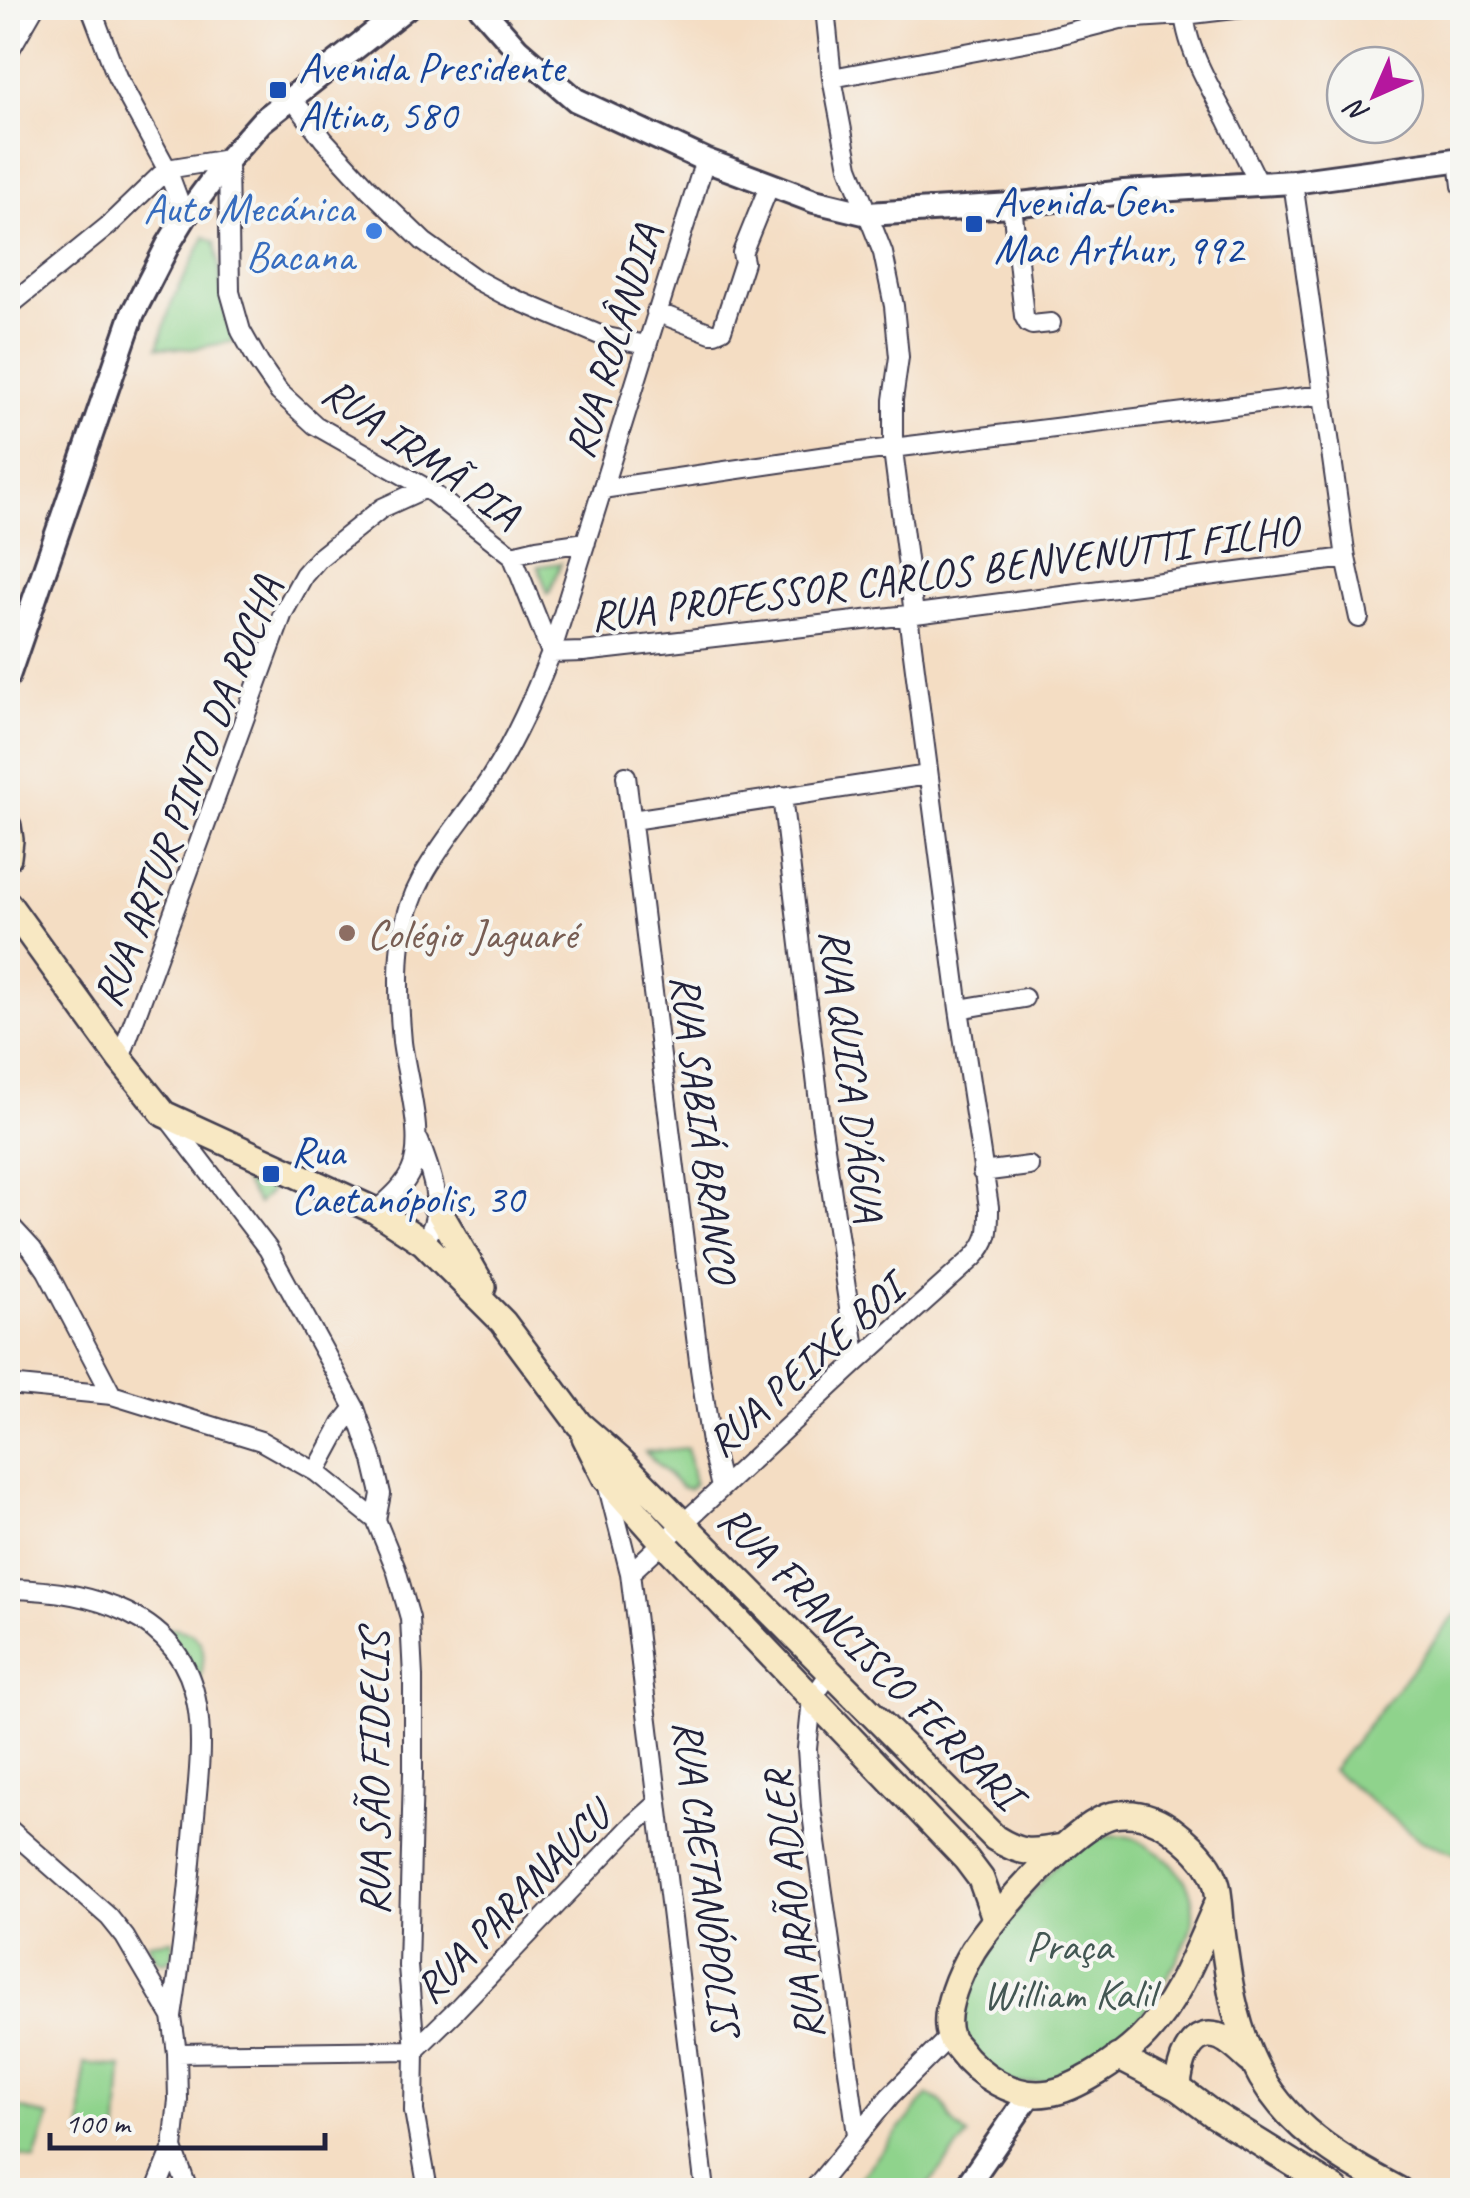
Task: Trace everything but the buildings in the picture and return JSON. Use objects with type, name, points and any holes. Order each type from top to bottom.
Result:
[{"type":"main road","points":[[8,826],[8,857]]},
{"type":"main road","points":[[8,904],[164,1114]]},
{"type":"main road","name":"RUA CAETANÓPOLIS","points":[[164,1114],[376,1211],[424,1242],[503,1322],[579,1424],[605,1477],[672,1533]]},
{"type":"main road","points":[[436,1206],[503,1322]]},
{"type":"main road","name":"RUA CAETANÓPOLIS","points":[[579,1424],[620,1460],[672,1533]]},
{"type":"main road","name":"RUA FRANCISCO FERRARI","points":[[672,1533],[830,1673],[994,1838],[1013,1850],[1030,1854],[1063,1847]]},
{"type":"main road","name":"RUA FRANCISCO FERRARI","points":[[672,1533],[812,1699],[966,1859],[981,1878],[995,1918]]},
{"type":"main road","points":[[1218,1902],[1182,1982],[1162,2014],[1118,2058],[1074,2084],[1049,2093],[1001,2085],[978,2070],[950,2036],[948,2016],[955,1985],[995,1918],[1063,1847],[1108,1816],[1132,1813],[1153,1818],[1190,1844],[1210,1868],[1217,1886],[1233,2000],[1254,2064],[1273,2096],[1318,2142],[1399,2190]]},
{"type":"main road","points":[[1178,2088],[1179,2069],[1186,2053],[1205,2036],[1218,2036],[1254,2064]]},
{"type":"main road","points":[[1118,2058],[1178,2088],[1336,2190]]},
{"type":"street","points":[[8,54],[34,8]]},
{"type":"street","points":[[91,8],[118,77],[167,170],[186,216]]},
{"type":"street","points":[[8,676],[133,314],[186,216],[262,121],[406,8]]},
{"type":"street","points":[[481,8],[517,50],[576,100],[705,160],[845,210],[868,214],[1012,206],[1124,192],[1293,182],[1461,160],[1462,186]]},
{"type":"street","points":[[825,8],[832,78],[849,167],[883,253],[898,332],[893,450],[928,775],[982,1172],[1029,1166]]},
{"type":"street","points":[[832,78],[1046,38],[1120,19],[1244,8]]},
{"type":"street","points":[[1184,12],[1208,83],[1259,184]]},
{"type":"street","points":[[291,97],[369,189],[424,242],[478,280],[602,336],[646,345]]},
{"type":"street","points":[[8,308],[108,226],[167,170],[228,159]]},
{"type":"street","name":"RUA IRMÃ PIA","points":[[228,159],[230,292],[240,331],[259,364],[279,392],[315,425],[426,488],[512,555],[552,653]]},
{"type":"street","name":"RUA ROLÂNDIA","points":[[552,653],[705,160]]},
{"type":"street","points":[[1293,182],[1346,558],[1360,618]]},
{"type":"street","points":[[656,312],[715,334],[722,330],[744,262],[742,253],[770,184]]},
{"type":"street","points":[[1012,206],[1024,316],[1032,325],[1050,323]]},
{"type":"street","points":[[602,488],[1322,395]]},
{"type":"street","name":"RUA ARTUR PINTO DA ROCHA","points":[[120,1059],[282,613],[318,559],[382,508],[426,488]]},
{"type":"street","points":[[512,555],[586,542]]},
{"type":"street","name":"RUA PROFESSOR CARLOS BENVENUTTI FILHO","points":[[552,653],[911,614],[1346,558]]},
{"type":"street","points":[[424,1242],[434,1225],[436,1206],[430,1170],[416,1131],[402,1044],[397,984],[402,939],[425,868],[491,777],[526,716],[552,653]]},
{"type":"street","points":[[632,820],[928,775]]},
{"type":"street","name":"RUA SABIÁ BRANCO","points":[[626,776],[700,1369],[722,1488]]},
{"type":"street","name":"RUA QUICA D'ÁGUA","points":[[782,796],[822,1127],[857,1362]]},
{"type":"street","points":[[959,1009],[1024,998]]},
{"type":"street","points":[[164,1114],[268,1249],[355,1408],[382,1494],[376,1520]]},
{"type":"street","points":[[376,1211],[404,1184],[412,1170],[416,1131]]},
{"type":"street","name":"RUA PEIXE BOI","points":[[672,1533],[974,1258],[985,1245],[989,1230],[982,1172]]},
{"type":"street","points":[[8,1223],[47,1271],[112,1395]]},
{"type":"street","name":"RUA SÃO FIDELIS","points":[[8,1384],[112,1395],[261,1441],[316,1472],[376,1520],[396,1568],[410,1618],[413,1754],[408,1966],[414,2111],[428,2190]]},
{"type":"street","points":[[316,1472],[355,1408]]},
{"type":"street","name":"RUA CAETANÓPOLIS","points":[[605,1477],[630,1573],[705,2190]]},
{"type":"street","points":[[630,1573],[672,1533]]},
{"type":"street","points":[[8,1588],[92,1599],[118,1608],[166,1638],[187,1673],[197,1703],[200,1745],[185,1939],[172,2017],[178,2100],[173,2148],[156,2190]]},
{"type":"street","name":"RUA ARÃO ADLER","points":[[830,1673],[812,1699],[807,1749],[811,1807],[857,2134]]},
{"type":"street","name":"RUA PARANAUCU","points":[[414,2050],[658,1803]]},
{"type":"street","points":[[8,1828],[109,1918],[125,1937],[172,2017]]},
{"type":"street","points":[[812,2190],[890,2096],[950,2036]]},
{"type":"street","points":[[177,2053],[414,2050]]},
{"type":"street","points":[[964,2190],[1031,2093]]},
{"type":"street","points":[[173,2148],[188,2190]]},
{"type":"green space","points":[[205,237],[215,242],[227,322],[235,341],[191,349],[158,347],[172,302]]},
{"type":"green space","points":[[561,563],[550,592],[548,594],[538,566]]},
{"type":"green space","points":[[231,1163],[278,1183],[258,1204]]},
{"type":"green space","points":[[687,1448],[694,1483],[689,1489],[681,1487],[645,1452]]},
{"type":"green space","points":[[1455,1615],[1462,1615],[1462,1856],[1421,1841],[1332,1770]]},
{"type":"green space","points":[[175,1628],[194,1635],[202,1647],[200,1682],[187,1657],[162,1629]]},
{"type":"green space","name":"Praça William Kalil","points":[[1100,1837],[1135,1839],[1177,1869],[1192,1899],[1188,1936],[1144,2012],[1100,2057],[1064,2077],[1020,2084],[1007,2081],[965,2046],[965,2001],[982,1951],[1067,1852]]},
{"type":"green space","points":[[173,1940],[173,1956],[165,1962],[157,1960],[147,1943]]},
{"type":"green space","points":[[84,2063],[122,2067],[117,2141],[81,2138]]},
{"type":"green space","points":[[928,2095],[943,2104],[951,2120],[968,2136],[924,2190],[850,2190]]},
{"type":"green space","points":[[8,2104],[49,2117],[35,2160],[8,2152]]},
{"type":"place","name":"Avenida Presidente Altino, 580","points":[[278,90]]},
{"type":"place","name":"Avenida Gen. Mac Arthur, 992","points":[[974,224]]},
{"type":"place","name":"Auto Mecánica Bacana","points":[[374,231]]},
{"type":"place","name":"Colégio Jaguaré","points":[[347,933]]},
{"type":"place","name":"Rua Caetanópolis, 30","points":[[271,1174]]}]
